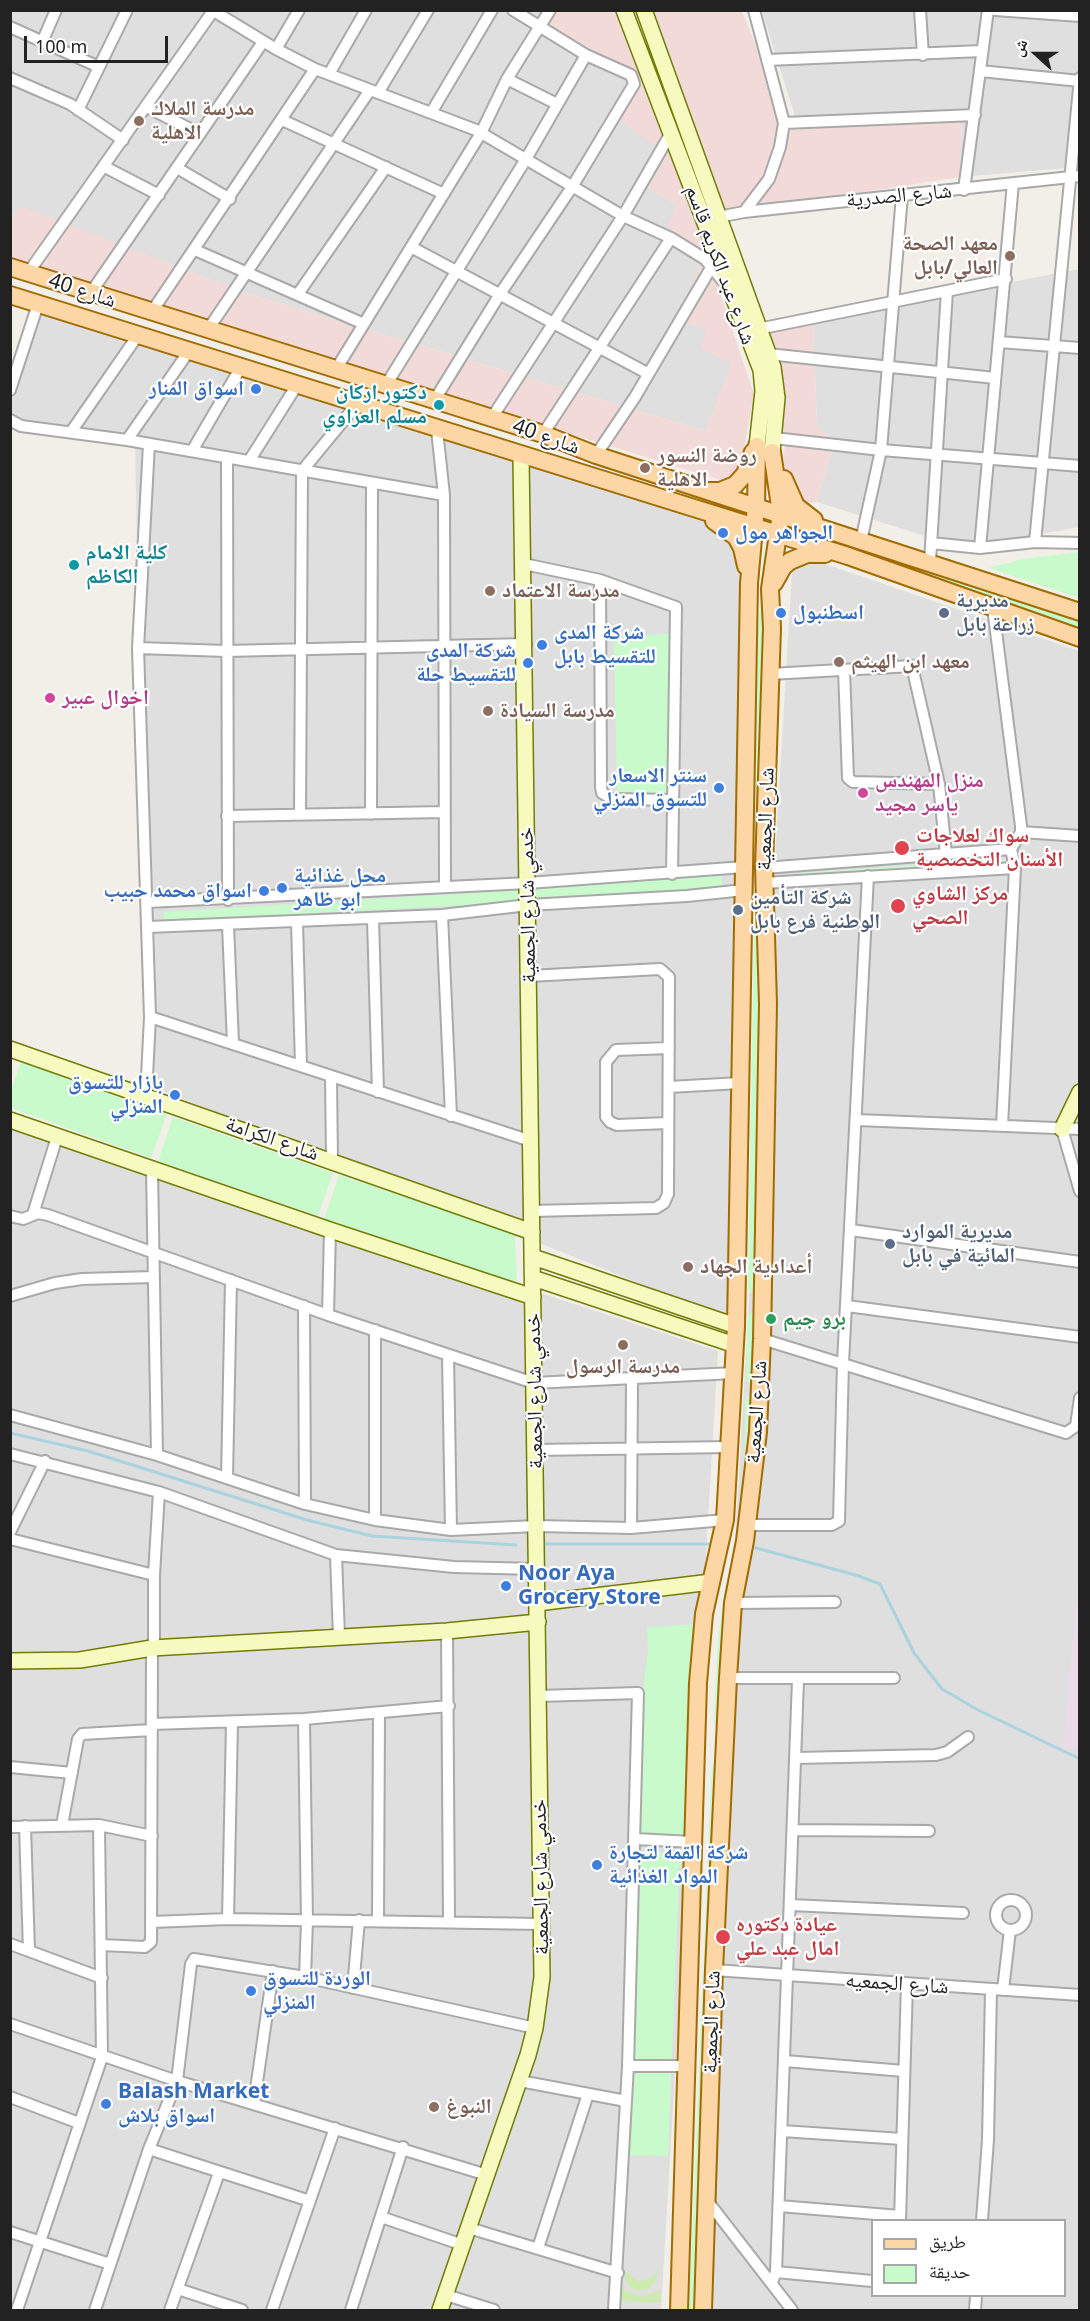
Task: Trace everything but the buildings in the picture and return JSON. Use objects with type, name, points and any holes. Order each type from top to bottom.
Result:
[{"type":"main road","name":"شارع 40","points":[[10,267],[151,314],[543,434],[596,455],[781,513],[861,541],[930,561],[1080,612]]},
{"type":"main road","name":"شارع 40","points":[[10,295],[437,430],[848,556],[1080,638]]},
{"type":"main road","points":[[162,342],[171,336],[171,320]]},
{"type":"main road","points":[[190,351],[192,338],[204,330]]},
{"type":"main road","points":[[697,488],[720,491],[735,485],[768,445],[796,506],[815,521],[844,534]]},
{"type":"main road","name":"شارع عبد الكريم قاسم","points":[[753,528],[768,445]]},
{"type":"main road","name":"شارع عبد الكريم قاسم","points":[[768,445],[781,513]]},
{"type":"main road","points":[[698,511],[736,537],[742,548],[749,583]]},
{"type":"main road","name":"شارع الجمعية","points":[[703,2310],[714,1970],[728,1678],[733,1603],[748,1525],[758,1432],[762,1339],[768,1004],[764,875],[770,589],[781,513]]},
{"type":"main road","name":"شارع الجمعية","points":[[679,2310],[694,1760],[704,1614],[725,1520],[734,1373],[735,1345],[729,1323],[740,1083],[749,583],[753,528]]},
{"type":"main road","points":[[770,589],[783,567],[800,556],[816,553],[848,556]]},
{"type":"main road","points":[[1035,622],[1034,608],[1042,600]]},
{"type":"main road","points":[[743,908],[754,915],[765,905]]},
{"type":"main road","points":[[743,926],[753,921],[766,923]]},
{"type":"main road","points":[[742,1005],[755,1010],[768,1004]]},
{"type":"main road","points":[[740,1054],[753,1049],[767,1055]]},
{"type":"main road","points":[[697,1723],[710,1731],[725,1727]]},
{"type":"main road","points":[[694,1760],[709,1754],[723,1761]]},
{"type":"street","points":[[43,40],[56,10]]},
{"type":"street","points":[[276,49],[299,10]]},
{"type":"street","points":[[329,74],[366,10]]},
{"type":"street","points":[[204,330],[334,143],[374,92],[428,10]]},
{"type":"street","points":[[431,113],[492,10]]},
{"type":"street","points":[[513,10],[541,25],[586,55],[641,78]]},
{"type":"street","points":[[335,371],[481,133],[507,79],[550,10]]},
{"type":"street","name":"شارع عبد الكريم قاسم","points":[[624,10],[641,78],[672,131],[727,288],[761,370],[768,445]]},
{"type":"street","name":"شارع عبد الكريم قاسم","points":[[644,10],[768,354],[777,389],[768,445]]},
{"type":"street","points":[[744,212],[769,178],[784,123],[754,10]]},
{"type":"street","points":[[920,10],[923,55]]},
{"type":"street","points":[[964,190],[988,10]]},
{"type":"street","points":[[995,10],[1080,16]]},
{"type":"street","points":[[78,110],[126,11]]},
{"type":"street","points":[[28,273],[105,167],[212,11],[263,42],[315,69],[481,133],[623,216],[671,238],[698,255],[712,266],[727,288]]},
{"type":"street","points":[[10,27],[99,67]]},
{"type":"street","points":[[90,294],[263,42]]},
{"type":"street","points":[[767,60],[982,51]]},
{"type":"street","points":[[386,385],[526,159],[586,55]]},
{"type":"street","points":[[151,314],[315,69]]},
{"type":"street","points":[[980,71],[1079,80],[1075,177],[1053,346],[1035,542]]},
{"type":"street","points":[[10,78],[78,110],[123,140]]},
{"type":"street","points":[[434,401],[500,294],[572,187],[634,84],[641,78]]},
{"type":"street","points":[[507,79],[557,104]]},
{"type":"street","points":[[147,106],[200,134]]},
{"type":"street","points":[[784,123],[975,115]]},
{"type":"street","points":[[282,120],[444,194]]},
{"type":"street","points":[[490,418],[623,216],[672,131]]},
{"type":"street","points":[[105,167],[159,195]]},
{"type":"street","points":[[298,294],[386,167]]},
{"type":"street","points":[[177,168],[230,199]]},
{"type":"street","name":"شارع الصدرية","points":[[718,218],[744,212],[1075,177]]},
{"type":"street","points":[[980,548],[1013,183]]},
{"type":"street","points":[[861,541],[881,450],[902,195]]},
{"type":"street","points":[[543,434],[671,238]]},
{"type":"street","points":[[698,255],[709,256],[712,242]]},
{"type":"street","points":[[411,247],[647,373]]},
{"type":"street","points":[[195,250],[364,324]]},
{"type":"street","points":[[596,455],[635,397],[647,373],[712,266]]},
{"type":"street","points":[[758,329],[1006,279]]},
{"type":"street","points":[[930,561],[946,291]]},
{"type":"street","points":[[10,390],[38,304]]},
{"type":"street","points":[[71,432],[138,335]]},
{"type":"street","points":[[999,342],[1080,348]]},
{"type":"street","points":[[127,440],[190,351]]},
{"type":"street","points":[[768,354],[995,378]]},
{"type":"street","points":[[192,451],[241,368]]},
{"type":"street","points":[[249,461],[297,385]]},
{"type":"street","points":[[300,815],[302,471],[357,404]]},
{"type":"street","points":[[10,420],[21,426],[127,440],[444,495]]},
{"type":"street","points":[[437,430],[444,495],[442,645],[445,887]]},
{"type":"street","points":[[146,1096],[150,1017],[148,902],[138,648],[149,444]]},
{"type":"street","points":[[768,445],[881,450],[1080,466]]},
{"type":"street","name":"خدمي شارع الجمعية","points":[[440,2310],[520,2081],[535,2028],[542,1977],[526,644],[521,456]]},
{"type":"street","points":[[227,457],[228,900]]},
{"type":"street","points":[[371,814],[372,483]]},
{"type":"street","points":[[931,543],[980,548],[1035,542],[1080,543]]},
{"type":"street","points":[[524,564],[600,579],[673,604],[677,611],[672,874]]},
{"type":"street","points":[[600,579],[600,787],[602,793],[612,799],[673,800]]},
{"type":"street","points":[[993,608],[1021,832],[1011,849],[1015,868],[1002,1126]]},
{"type":"street","points":[[138,648],[226,651],[526,644]]},
{"type":"street","points":[[770,674],[912,666],[939,784],[946,854]]},
{"type":"street","points":[[844,670],[848,777],[850,780],[939,784]]},
{"type":"street","points":[[227,816],[444,812]]},
{"type":"street","points":[[1021,832],[1080,836]]},
{"type":"street","points":[[764,875],[946,854],[1011,849]]},
{"type":"street","points":[[148,902],[228,900],[528,883],[744,867]]},
{"type":"street","points":[[764,875],[868,876],[1015,868]]},
{"type":"street","points":[[748,1525],[832,1526],[839,1521],[843,1363],[868,876]]},
{"type":"street","points":[[148,927],[442,915],[528,905],[687,896],[744,890]]},
{"type":"street","points":[[442,915],[451,1116]]},
{"type":"street","points":[[373,919],[378,1092]]},
{"type":"street","points":[[297,922],[301,1066]]},
{"type":"street","points":[[228,925],[232,1043]]},
{"type":"street","points":[[529,976],[660,969],[669,978],[668,1194],[664,1203],[656,1208],[532,1211]]},
{"type":"street","points":[[150,1017],[531,1141]]},
{"type":"street","points":[[668,1123],[617,1125],[610,1122],[606,1117],[606,1062],[616,1050],[669,1048]]},
{"type":"street","name":"شارع الكرامة","points":[[10,1049],[532,1232]]},
{"type":"street","points":[[331,1076],[332,1160]]},
{"type":"street","points":[[669,1087],[740,1083]]},
{"type":"street","points":[[1080,1092],[1062,1129],[1080,1191]]},
{"type":"street","points":[[10,1120],[152,1170],[533,1297]]},
{"type":"street","points":[[857,1120],[1080,1129]]},
{"type":"street","points":[[33,1214],[57,1137]]},
{"type":"street","points":[[152,1170],[157,1455]]},
{"type":"street","points":[[10,1216],[23,1219],[33,1214],[48,1215],[328,1315],[534,1383],[632,1380],[734,1373]]},
{"type":"street","points":[[328,1315],[330,1230]]},
{"type":"street","points":[[851,1230],[1080,1262]]},
{"type":"street","points":[[533,1257],[729,1323],[731,1334],[725,1340],[533,1278]]},
{"type":"street","points":[[10,1296],[55,1283],[82,1279],[154,1277]]},
{"type":"street","points":[[227,1478],[231,1281]]},
{"type":"street","points":[[304,1306],[305,1504]]},
{"type":"street","points":[[846,1306],[1080,1337]]},
{"type":"street","points":[[375,1330],[375,1520]]},
{"type":"street","points":[[718,1338],[735,1345]]},
{"type":"street","points":[[762,1339],[1066,1433],[1076,1426],[1080,1398]]},
{"type":"street","points":[[448,1355],[451,1530]]},
{"type":"street","points":[[630,1528],[632,1380]]},
{"type":"street","points":[[10,1415],[157,1455],[305,1504],[375,1520],[451,1530],[536,1526],[630,1528],[725,1520]]},
{"type":"street","points":[[535,1450],[730,1447]]},
{"type":"street","points":[[10,1454],[45,1461],[159,1492],[336,1555],[454,1567],[537,1569]]},
{"type":"street","points":[[10,1532],[45,1461]]},
{"type":"street","points":[[101,1946],[148,1946],[151,1942],[154,1575],[159,1492]]},
{"type":"street","points":[[10,1539],[154,1575]]},
{"type":"street","points":[[336,1555],[339,1637]]},
{"type":"street","points":[[537,1603],[711,1582]]},
{"type":"street","points":[[733,1603],[835,1602]]},
{"type":"street","points":[[10,1661],[80,1660],[153,1648],[447,1631],[538,1622]]},
{"type":"street","points":[[447,1631],[448,1922]]},
{"type":"street","points":[[728,1678],[798,1680],[894,1678]]},
{"type":"street","points":[[774,2277],[785,2061],[798,1680]]},
{"type":"street","points":[[538,1696],[638,1693],[636,1839],[628,2066],[618,2273],[614,2310]]},
{"type":"street","points":[[62,1825],[82,1734],[152,1727],[304,1719],[449,1706]]},
{"type":"street","points":[[378,1920],[379,1713]]},
{"type":"street","points":[[304,1719],[307,1921],[305,1977]]},
{"type":"street","points":[[228,1919],[231,1723]]},
{"type":"street","points":[[796,1758],[936,1755],[947,1752],[968,1737]]},
{"type":"street","points":[[10,1767],[72,1773]]},
{"type":"street","points":[[10,1827],[99,1825],[152,1836]]},
{"type":"street","points":[[17,2309],[102,2057],[99,1825]]},
{"type":"street","points":[[25,1826],[29,1951]]},
{"type":"street","points":[[793,1830],[929,1831]]},
{"type":"street","points":[[636,1839],[692,1842]]},
{"type":"street","points":[[791,1905],[963,1912]]},
{"type":"street","points":[[152,1922],[228,1919],[542,1924]]},
{"type":"street","points":[[353,1988],[359,1920]]},
{"type":"street","points":[[1003,1990],[1010,1930]]},
{"type":"street","points":[[10,1944],[102,1978]]},
{"type":"street","points":[[95,2310],[149,2149],[177,2081],[193,1960],[305,1977],[535,2028]]},
{"type":"street","name":"شارع الجمعيه","points":[[714,1970],[788,1977],[1080,1995]]},
{"type":"street","points":[[254,2103],[273,1971]]},
{"type":"street","points":[[779,2206],[900,2218],[907,1984]]},
{"type":"street","points":[[982,2219],[988,2140],[991,1990]]},
{"type":"street","points":[[10,2024],[177,2081],[403,2147],[487,2175]]},
{"type":"street","points":[[785,2061],[904,2071]]},
{"type":"street","points":[[628,2066],[686,2066]]},
{"type":"street","points":[[520,2081],[626,2101]]},
{"type":"street","points":[[538,2248],[588,2094]]},
{"type":"street","points":[[10,2097],[79,2123]]},
{"type":"street","points":[[272,2310],[335,2128]]},
{"type":"street","points":[[782,2131],[902,2139]]},
{"type":"street","points":[[351,2310],[403,2147]]},
{"type":"street","points":[[149,2149],[310,2201]]},
{"type":"street","points":[[170,2310],[219,2173]]},
{"type":"street","points":[[706,2199],[774,2277],[792,2310]]},
{"type":"street","points":[[381,2217],[463,2245]]},
{"type":"street","points":[[469,2228],[618,2273]]},
{"type":"street","points":[[10,2232],[110,2264]]},
{"type":"street","points":[[774,2277],[871,2281]]},
{"type":"street","points":[[178,2289],[242,2310]]},
{"type":"street","points":[[446,2295],[494,2310]]},
{"type":"shaded area","points":[[11,11],[551,11],[629,74],[660,149],[678,206],[704,256],[707,330],[732,362],[706,431],[249,294],[20,207],[11,220]]},
{"type":"shaded area","points":[[551,11],[625,11],[754,394],[737,485],[11,263],[11,220],[20,206],[249,294],[706,431],[731,363],[701,348],[706,330],[677,320],[704,256],[668,226],[677,206],[639,183],[659,149],[615,116],[629,74],[546,24]]},
{"type":"shaded area","points":[[652,11],[742,11],[767,74],[781,131],[962,114],[960,177],[723,214]]},
{"type":"shaded area","points":[[762,11],[1079,11],[1079,167],[960,177],[962,114],[799,129]]},
{"type":"shaded area","points":[[1079,269],[1079,527],[963,548],[817,502],[835,441],[817,428],[813,320]]},
{"type":"shaded area","points":[[34,311],[698,516],[730,545],[748,575],[730,1320],[148,1085],[135,444],[11,430],[11,401]]},
{"type":"shaded area","points":[[813,320],[817,427],[835,441],[817,502],[781,506],[785,443],[763,328]]},
{"type":"shaded area","points":[[793,553],[1079,651],[1079,2310],[690,2310]]},
{"type":"shaded area","points":[[11,1120],[718,1351],[661,2310],[11,2310]]},
{"type":"shaded area","points":[[1079,1574],[1080,1752],[1063,1746]]},
{"type":"green space","points":[[802,532],[1079,620],[1079,629],[800,540]]},
{"type":"green space","points":[[764,547],[770,589],[757,834],[755,831],[758,638]]},
{"type":"green space","points":[[1079,552],[1079,598],[989,568],[1022,559]]},
{"type":"green space","points":[[673,633],[670,794],[617,792],[614,638]]},
{"type":"green space","points":[[1004,859],[1005,867],[799,882],[799,873]]},
{"type":"green space","points":[[722,876],[722,888],[535,899],[535,888]]},
{"type":"green space","points":[[521,890],[521,902],[164,921],[164,912]]},
{"type":"green space","points":[[762,924],[755,1292],[751,1293],[748,1289],[754,929]]},
{"type":"green space","points":[[21,1062],[167,1114],[151,1158],[11,1108],[11,1091]]},
{"type":"green space","points":[[173,1117],[333,1173],[318,1216],[158,1161]]},
{"type":"green space","points":[[339,1175],[515,1234],[517,1280],[511,1282],[324,1219]]},
{"type":"green space","points":[[752,1312],[757,1314],[755,1380],[751,1383],[746,1381],[748,1314]]},
{"type":"green space","points":[[748,1396],[753,1401],[751,1460],[722,1726],[717,1727],[714,1723],[718,1640],[725,1588],[739,1539],[745,1450],[745,1399]]},
{"type":"green space","points":[[698,1624],[689,1839],[635,1839],[642,1698],[648,1653],[647,1627]]},
{"type":"green space","points":[[714,1762],[718,1762],[696,2310],[689,2310],[712,1766]]},
{"type":"green space","points":[[634,1851],[680,1854],[668,2156],[623,2155]]},
{"type":"green space","points":[[624,2270],[637,2281],[649,2279],[657,2272],[657,2278],[649,2289],[636,2291],[626,2283]]},
{"type":"green space","points":[[621,2288],[640,2297],[661,2290],[660,2303],[621,2301]]},
{"type":"waterway","points":[[10,1433],[88,1451],[307,1520],[372,1536],[516,1545]]},
{"type":"waterway","points":[[541,1544],[715,1544]]},
{"type":"waterway","points":[[749,1546],[859,1576],[880,1584],[914,1653],[942,1689],[978,1710],[1080,1759]]},
{"type":"place","name":"مدرسة الملاك الاهلية","points":[[139,121]]},
{"type":"place","name":"معهد الصحة العالي/بابل","points":[[1010,256]]},
{"type":"place","name":"اسواق المنار","points":[[256,389]]},
{"type":"place","name":"دكتور اركان مسلم العزاوي","points":[[439,405]]},
{"type":"place","name":"روضة النسور الاهلية","points":[[645,468]]},
{"type":"place","name":"الجواهر مول","points":[[723,533]]},
{"type":"place","name":"كلية الامام الكاظم","points":[[74,565]]},
{"type":"place","name":"مدرسة الاعتماد","points":[[490,591]]},
{"type":"place","name":"اسطنبول","points":[[781,613]]},
{"type":"place","name":"مديرية زراعة بابل","points":[[944,613]]},
{"type":"place","name":"شركة المدى للتقسيط بابل","points":[[542,645]]},
{"type":"place","name":"معهد ابن الهيثم","points":[[839,662]]},
{"type":"place","name":"شركة المدى للتقسيط حلة","points":[[528,663]]},
{"type":"place","name":"اخوال عبير","points":[[50,698]]},
{"type":"place","name":"مدرسة السيادة","points":[[488,711]]},
{"type":"place","name":"سنتر الاسعار للتسوق المنزلي","points":[[719,788]]},
{"type":"place","name":"منزل المهندس ياسر مجيد","points":[[863,793]]},
{"type":"place","name":"سواك لعلاجات الأسنان التخصصية","points":[[902,848]]},
{"type":"place","name":"محل غذائية ابو ظاهر","points":[[282,888]]},
{"type":"place","name":"اسواق محمد حبيب","points":[[264,891]]},
{"type":"place","name":"مركز الشاوي الصحي","points":[[898,906]]},
{"type":"place","name":"شركة التأمين الوطنية فرع بابل","points":[[738,910]]},
{"type":"place","name":"بازار للتسوق المنزلي","points":[[175,1095]]},
{"type":"place","name":"مديرية الموارد المائية في بابل","points":[[890,1244]]},
{"type":"place","name":"أعدادية الجهاد","points":[[688,1267]]},
{"type":"place","name":"برو جيم","points":[[771,1319]]},
{"type":"place","name":"مدرسة الرسول","points":[[623,1345]]},
{"type":"place","name":"Noor Aya Grocery Store","points":[[506,1586]]},
{"type":"place","name":"شركة القمة لتجارة المواد الغذائية","points":[[597,1865]]},
{"type":"place","name":"عيادة دكتوره امال عبد علي","points":[[723,1937]]},
{"type":"place","name":"الوردة للتسوق المنزلي","points":[[251,1991]]},
{"type":"place","name":"Balash Market اسواق بلاش","points":[[106,2104]]},
{"type":"place","name":"النبوغ","points":[[434,2107]]}]
